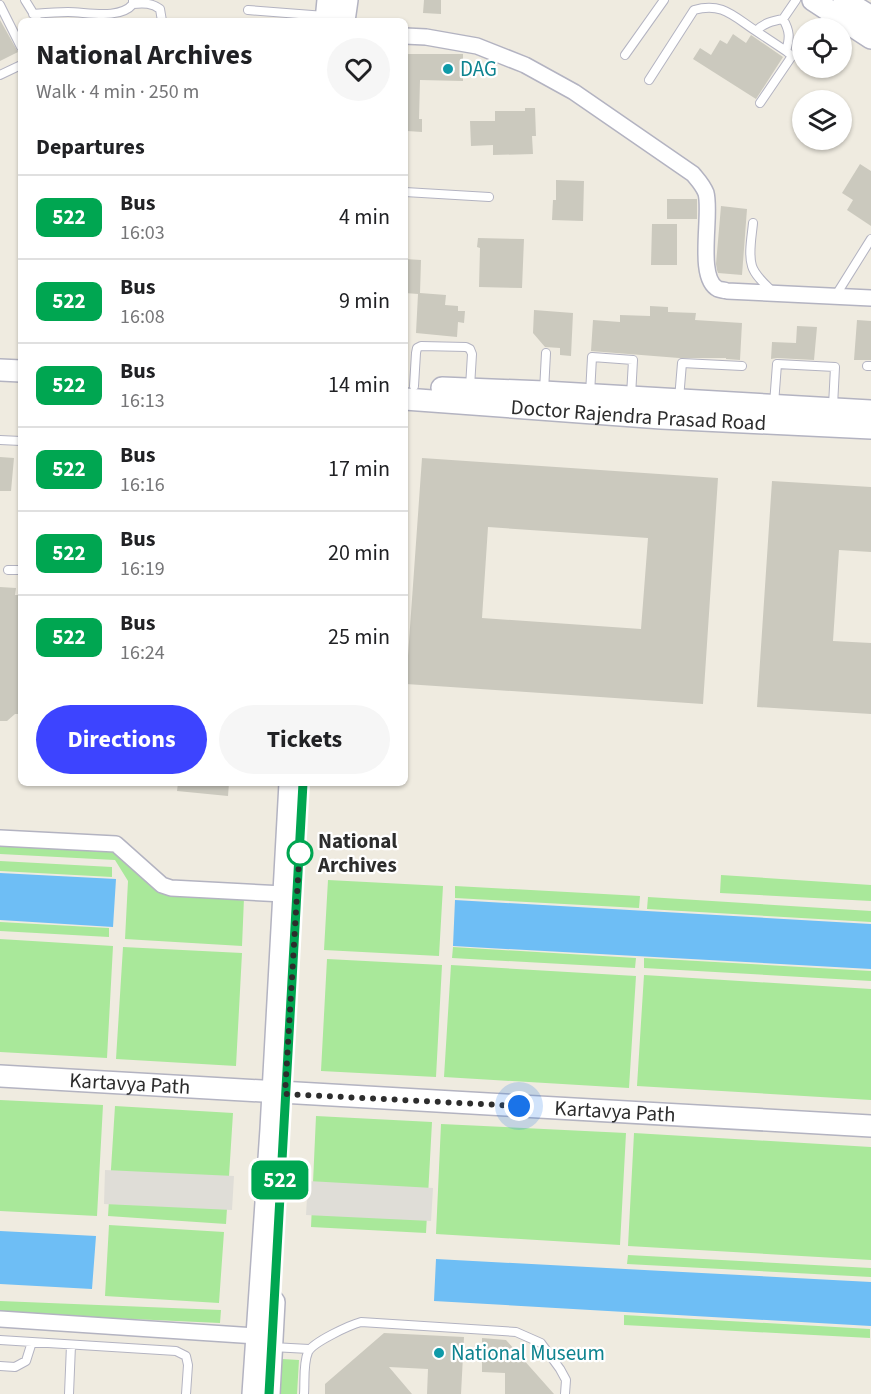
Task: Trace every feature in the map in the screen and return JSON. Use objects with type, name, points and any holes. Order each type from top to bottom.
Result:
[{"type":"main road","points":[[331,14],[347,0]]},
{"type":"main road","points":[[813,0],[871,38]]},
{"type":"main road","points":[[844,0],[871,17]]},
{"type":"main road","points":[[0,370],[18,372]]},
{"type":"main road","name":"Doctor Rajendra Prasad Road","points":[[408,390],[470,389],[544,392],[871,411]]},
{"type":"main road","name":"Doctor Rajendra Prasad Road","points":[[408,390],[661,418],[871,428]]},
{"type":"main road","points":[[269,1394],[265,1342],[279,1092],[284,894],[290,786]]},
{"type":"main road","points":[[279,1092],[290,1020],[303,786]]},
{"type":"main road","name":"Kartavya Path","points":[[0,1076],[871,1126]]},
{"type":"main road","points":[[253,1394],[265,1342]]},
{"type":"street","points":[[408,36],[477,46],[525,65],[574,92],[693,174],[702,184],[706,195],[708,211],[706,262],[712,282],[717,289],[870,298]]},
{"type":"street","points":[[0,838],[116,844],[162,885],[171,888],[284,894]]},
{"type":"street","points":[[0,1318],[265,1342]]},
{"type":"lane","points":[[25,0],[35,17],[68,12],[118,13],[129,9],[133,2],[155,5],[160,9],[162,18]]},
{"type":"lane","points":[[625,55],[664,0]]},
{"type":"lane","points":[[756,31],[762,25],[783,19],[796,0]]},
{"type":"lane","points":[[0,5],[18,41]]},
{"type":"lane","points":[[649,80],[693,10],[715,7],[756,31],[792,57],[760,103]]},
{"type":"lane","points":[[248,10],[331,14]]},
{"type":"lane","points":[[783,19],[789,30],[786,51]]},
{"type":"lane","points":[[0,75],[18,66]]},
{"type":"lane","points":[[408,192],[489,197]]},
{"type":"lane","points":[[753,223],[752,267],[774,293]]},
{"type":"lane","points":[[836,295],[871,239]]},
{"type":"lane","points":[[408,390],[417,348],[421,346],[470,349],[472,354],[470,389]]},
{"type":"lane","points":[[544,392],[546,353]]},
{"type":"lane","points":[[590,396],[592,357],[633,360],[631,398]]},
{"type":"lane","points":[[679,401],[682,363],[741,366]]},
{"type":"lane","points":[[774,406],[777,364],[801,365],[835,367],[833,409]]},
{"type":"lane","points":[[0,440],[18,441]]},
{"type":"lane","points":[[8,570],[18,570]]},
{"type":"lane","points":[[265,1342],[309,1349],[340,1330],[361,1322],[516,1332],[541,1343],[566,1380],[565,1394]]},
{"type":"lane","points":[[0,1340],[176,1351],[186,1356],[188,1365],[186,1394]]},
{"type":"lane","points":[[0,1366],[15,1367],[26,1361],[32,1342]]},
{"type":"lane","points":[[69,1394],[71,1345]]},
{"type":"lane","points":[[304,1394],[309,1349]]},
{"type":"green space","points":[[0,842],[115,850],[174,896],[244,898],[242,946],[125,939],[128,881],[115,860],[0,854]]},
{"type":"green space","points":[[0,861],[112,867],[112,877],[0,871]]},
{"type":"green space","points":[[721,875],[871,885],[871,901],[720,893]]},
{"type":"green space","points":[[328,880],[443,886],[439,956],[324,950]]},
{"type":"green space","points":[[455,886],[640,896],[639,908],[455,898]]},
{"type":"green space","points":[[648,897],[871,911],[871,922],[647,909]]},
{"type":"green space","points":[[0,922],[109,928],[109,937],[0,931]]},
{"type":"green space","points":[[0,939],[113,946],[107,1058],[0,1052]]},
{"type":"green space","points":[[123,947],[242,953],[236,1066],[116,1059]]},
{"type":"green space","points":[[453,947],[636,958],[635,968],[452,958]]},
{"type":"green space","points":[[644,958],[871,971],[871,981],[644,968]]},
{"type":"green space","points":[[327,959],[442,965],[436,1077],[321,1071]]},
{"type":"green space","points":[[451,965],[636,976],[629,1088],[444,1077]]},
{"type":"green space","points":[[644,975],[871,989],[871,1100],[637,1086]]},
{"type":"green space","points":[[0,1100],[103,1105],[97,1216],[0,1211]]},
{"type":"green space","points":[[115,1106],[233,1113],[226,1224],[108,1216]]},
{"type":"green space","points":[[316,1116],[432,1122],[426,1233],[311,1227]]},
{"type":"green space","points":[[441,1124],[626,1133],[620,1245],[436,1234]]},
{"type":"green space","points":[[634,1133],[871,1147],[871,1260],[628,1246]]},
{"type":"green space","points":[[109,1225],[224,1232],[219,1303],[105,1296]]},
{"type":"green space","points":[[628,1255],[871,1268],[871,1277],[627,1264]]},
{"type":"green space","points":[[0,1301],[221,1310],[220,1323],[0,1313]]},
{"type":"green space","points":[[624,1315],[870,1329],[870,1338],[624,1325]]},
{"type":"green space","points":[[282,1359],[299,1360],[297,1394],[280,1394]]},
{"type":"shaded area","points":[[105,1170],[234,1176],[232,1210],[104,1204]]},
{"type":"shaded area","points":[[308,1181],[433,1188],[431,1221],[306,1215]]},
{"type":"water","points":[[0,873],[116,879],[113,927],[0,920]]},
{"type":"water","points":[[455,900],[871,924],[871,969],[453,946]]},
{"type":"water","points":[[0,1231],[96,1236],[92,1289],[0,1284]]},
{"type":"water","points":[[436,1259],[871,1282],[871,1326],[434,1301]]},
{"type":"building","points":[[424,0],[441,0],[441,14],[423,13]]},
{"type":"building","points":[[0,20],[18,52],[0,61]]},
{"type":"building","points":[[733,34],[746,43],[751,35],[783,57],[756,99],[693,59],[700,48],[711,55],[720,40],[727,44]]},
{"type":"building","points":[[408,54],[463,54],[463,81],[420,80],[419,119],[422,119],[422,132],[408,131]]},
{"type":"building","points":[[525,108],[535,108],[536,136],[532,136],[533,154],[493,155],[493,145],[471,146],[470,121],[495,121],[495,111],[525,111]]},
{"type":"building","points":[[860,164],[871,171],[871,226],[847,210],[853,200],[842,193]]},
{"type":"building","points":[[556,180],[584,181],[583,221],[552,220],[553,200],[556,200]]},
{"type":"building","points":[[667,199],[697,199],[697,219],[667,219]]},
{"type":"building","points":[[721,206],[747,209],[742,275],[718,273],[717,270]]},
{"type":"building","points":[[652,224],[677,224],[677,265],[651,265]]},
{"type":"building","points":[[478,238],[524,239],[522,288],[479,287]]},
{"type":"building","points":[[408,259],[421,260],[420,293],[446,295],[445,305],[458,306],[458,311],[465,311],[464,323],[458,322],[457,337],[416,333],[418,294],[408,293]]},
{"type":"building","points":[[650,306],[668,307],[668,312],[696,313],[695,320],[742,323],[740,360],[591,351],[593,320],[620,322],[620,315],[650,316]]},
{"type":"building","points":[[534,310],[573,313],[571,356],[560,355],[560,348],[545,347],[533,333]]},
{"type":"building","points":[[857,320],[871,321],[871,360],[854,360]]},
{"type":"building","points":[[797,326],[817,327],[814,360],[771,359],[772,342],[796,343]]},
{"type":"building","points":[[0,457],[14,458],[11,491],[0,491]]},
{"type":"building","points":[[422,458],[718,478],[703,704],[408,684]],"holes":[[[488,527],[648,538],[641,629],[482,618]]]},
{"type":"building","points":[[772,481],[871,487],[871,552],[839,550],[833,641],[871,643],[871,714],[757,707]]},
{"type":"building","points":[[0,587],[16,588],[15,595],[18,595],[18,714],[7,721],[0,721]]},
{"type":"building","points":[[178,786],[229,786],[228,796],[177,791]]},
{"type":"building","name":"National Museum","points":[[384,1333],[464,1337],[461,1394],[427,1394],[428,1369],[389,1367],[412,1394],[325,1394],[325,1384]]},
{"type":"building","points":[[482,1338],[506,1340],[554,1394],[505,1394],[505,1373],[482,1372]]},
{"type":"bus line","name":"522","points":[[269,1394],[303,786]]},
{"type":"place","name":"DAG","points":[[448,69]]},
{"type":"place","name":"National Archives","points":[[300,853]]},
{"type":"place","name":"National Museum","points":[[439,1353]]},
{"type":"route","points":[[300,853],[300,845],[285,1094],[519,1106]]}]
